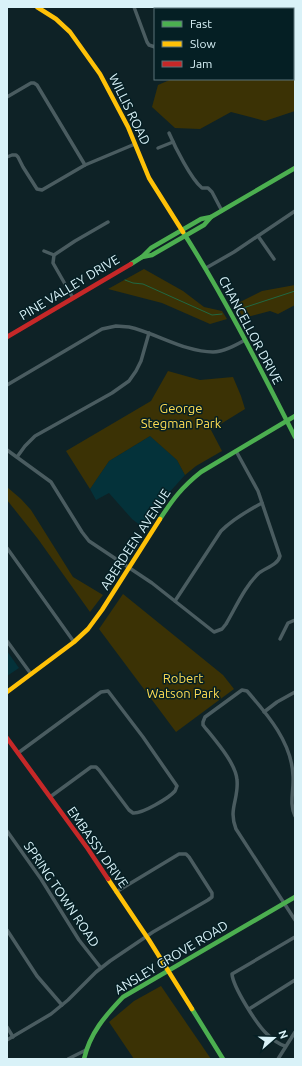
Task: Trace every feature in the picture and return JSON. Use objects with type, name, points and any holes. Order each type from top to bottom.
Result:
[{"type":"street","name":"WILLIS ROAD","points":[[37,7],[56,19],[76,37],[108,86],[149,178],[186,235]]},
{"type":"street","points":[[134,7],[147,42],[153,47]]},
{"type":"street","points":[[7,97],[31,83],[37,85],[85,165]]},
{"type":"street","points":[[169,133],[193,177],[202,188],[208,188],[212,192],[222,211]]},
{"type":"street","points":[[158,148],[173,142]]},
{"type":"street","points":[[7,157],[16,155],[18,157],[22,167],[37,189],[40,190],[85,165],[135,144]]},
{"type":"street","name":"PINE VALLEY DRIVE","points":[[7,337],[142,257],[151,248],[201,220],[222,211],[295,168]]},
{"type":"street","points":[[206,268],[234,252],[295,211]]},
{"type":"street","name":"PINE VALLEY DRIVE","points":[[142,257],[152,255],[204,225],[211,217]]},
{"type":"street","points":[[73,298],[53,263],[54,255],[71,243],[108,222]]},
{"type":"street","name":"CHANCELLOR DRIVE","points":[[186,235],[206,268],[245,340],[295,437]]},
{"type":"street","points":[[258,236],[274,259]]},
{"type":"street","points":[[44,251],[54,255]]},
{"type":"street","points":[[7,385],[102,329],[124,326],[149,333],[189,348],[214,352],[228,348],[245,340]]},
{"type":"street","points":[[17,457],[35,436],[112,393],[129,380],[141,361],[149,333]]},
{"type":"street","name":"ABERDEEN AVENUE","points":[[7,692],[88,630],[98,617],[170,504],[183,487],[201,472],[295,416]]},
{"type":"street","points":[[7,450],[51,482],[89,541],[152,582],[214,632],[222,629],[252,581],[264,569],[280,560],[279,551],[256,486],[236,451]]},
{"type":"street","points":[[175,601],[221,531],[240,515],[262,503]]},
{"type":"street","points":[[7,548],[74,642]]},
{"type":"street","points":[[280,639],[288,623],[295,620]]},
{"type":"street","points":[[7,641],[31,674]]},
{"type":"street","points":[[295,816],[291,805],[293,797],[293,776],[290,757],[282,739],[264,712],[247,691],[242,690],[205,717],[203,725],[229,759],[235,773],[237,787],[232,813],[233,822],[236,829],[295,920]]},
{"type":"street","points":[[18,753],[101,692],[108,691],[143,737],[177,786],[175,791],[168,797],[141,812],[133,813],[129,810],[99,770],[96,767],[91,767],[50,797]]},
{"type":"street","points":[[264,712],[277,702],[295,692]]},
{"type":"street","name":"EMBASSY DRIVE","points":[[7,738],[88,850],[147,936],[223,1059]]},
{"type":"street","name":"SPRING TOWN ROAD","points":[[7,831],[41,879],[79,940],[101,968]]},
{"type":"street","points":[[7,1040],[40,1022],[62,1006],[101,968],[147,936],[212,897],[209,887],[186,854],[179,854],[116,892]]},
{"type":"street","name":"ANSLEY GROVE ROAD","points":[[84,1059],[93,1032],[111,1008],[123,997],[295,897]]},
{"type":"street","points":[[7,930],[37,976],[62,1006]]},
{"type":"street","points":[[285,1046],[266,1033],[249,1009],[235,985],[232,974],[295,937]]},
{"type":"street","points":[[249,1009],[295,980]]},
{"type":"street","points":[[7,1027],[13,1037]]},
{"type":"street","points":[[278,1059],[295,1032]]},
{"type":"street","points":[[71,1059],[86,1050]]},
{"type":"shaded area","points":[[150,436],[177,460],[185,475],[166,496],[145,529],[132,519],[109,493],[96,500],[90,489],[109,461]]},
{"type":"shaded area","points":[[7,651],[19,668],[7,676]]},
{"type":"green space","points":[[294,60],[295,111],[265,121],[231,112],[200,129],[175,128],[152,107],[158,85],[170,80],[294,80]]},
{"type":"green space","points":[[144,269],[183,291],[204,307],[222,311],[227,319],[210,324],[162,303],[108,289]]},
{"type":"green space","points":[[295,285],[295,305],[278,314],[270,311],[243,318],[236,304],[262,291]]},
{"type":"green space","name":"George Stegman Park","points":[[168,371],[200,380],[233,377],[245,409],[211,430],[222,451],[196,466],[185,475],[177,460],[150,436],[109,461],[90,489],[66,451],[151,401]]},
{"type":"green space","points":[[7,487],[31,510],[73,577],[103,595],[90,612],[38,539],[7,500]]},
{"type":"green space","name":"Robert Watson Park","points":[[123,594],[223,675],[234,689],[176,732],[99,629]]},
{"type":"green space","points":[[161,986],[211,1059],[134,1059],[109,1022],[134,1001]]},
{"type":"waterway","points":[[125,280],[143,284],[212,315],[222,314]]},
{"type":"waterway","points":[[240,309],[295,291]]},
{"type":"traffic: fast","points":[[142,257],[152,255],[204,225],[211,217],[295,168]]},
{"type":"traffic: fast","points":[[131,264],[142,257],[151,248],[201,219],[211,217]]},
{"type":"traffic: fast","points":[[183,232],[228,308],[295,437]]},
{"type":"traffic: fast","points":[[160,519],[178,494],[201,472],[295,416]]},
{"type":"traffic: fast","points":[[84,1059],[90,1041],[99,1025],[123,997],[295,897]]},
{"type":"traffic: fast","points":[[192,1009],[223,1059]]},
{"type":"traffic: slow","points":[[37,7],[56,19],[70,32],[100,74],[128,127],[149,178],[183,232]]},
{"type":"traffic: slow","points":[[7,692],[74,642],[88,629],[102,610],[160,519]]},
{"type":"traffic: slow","points":[[108,879],[149,940],[192,1009]]},
{"type":"traffic: jam","points":[[7,337],[131,264]]},
{"type":"traffic: jam","points":[[7,738],[88,849],[108,879]]}]
